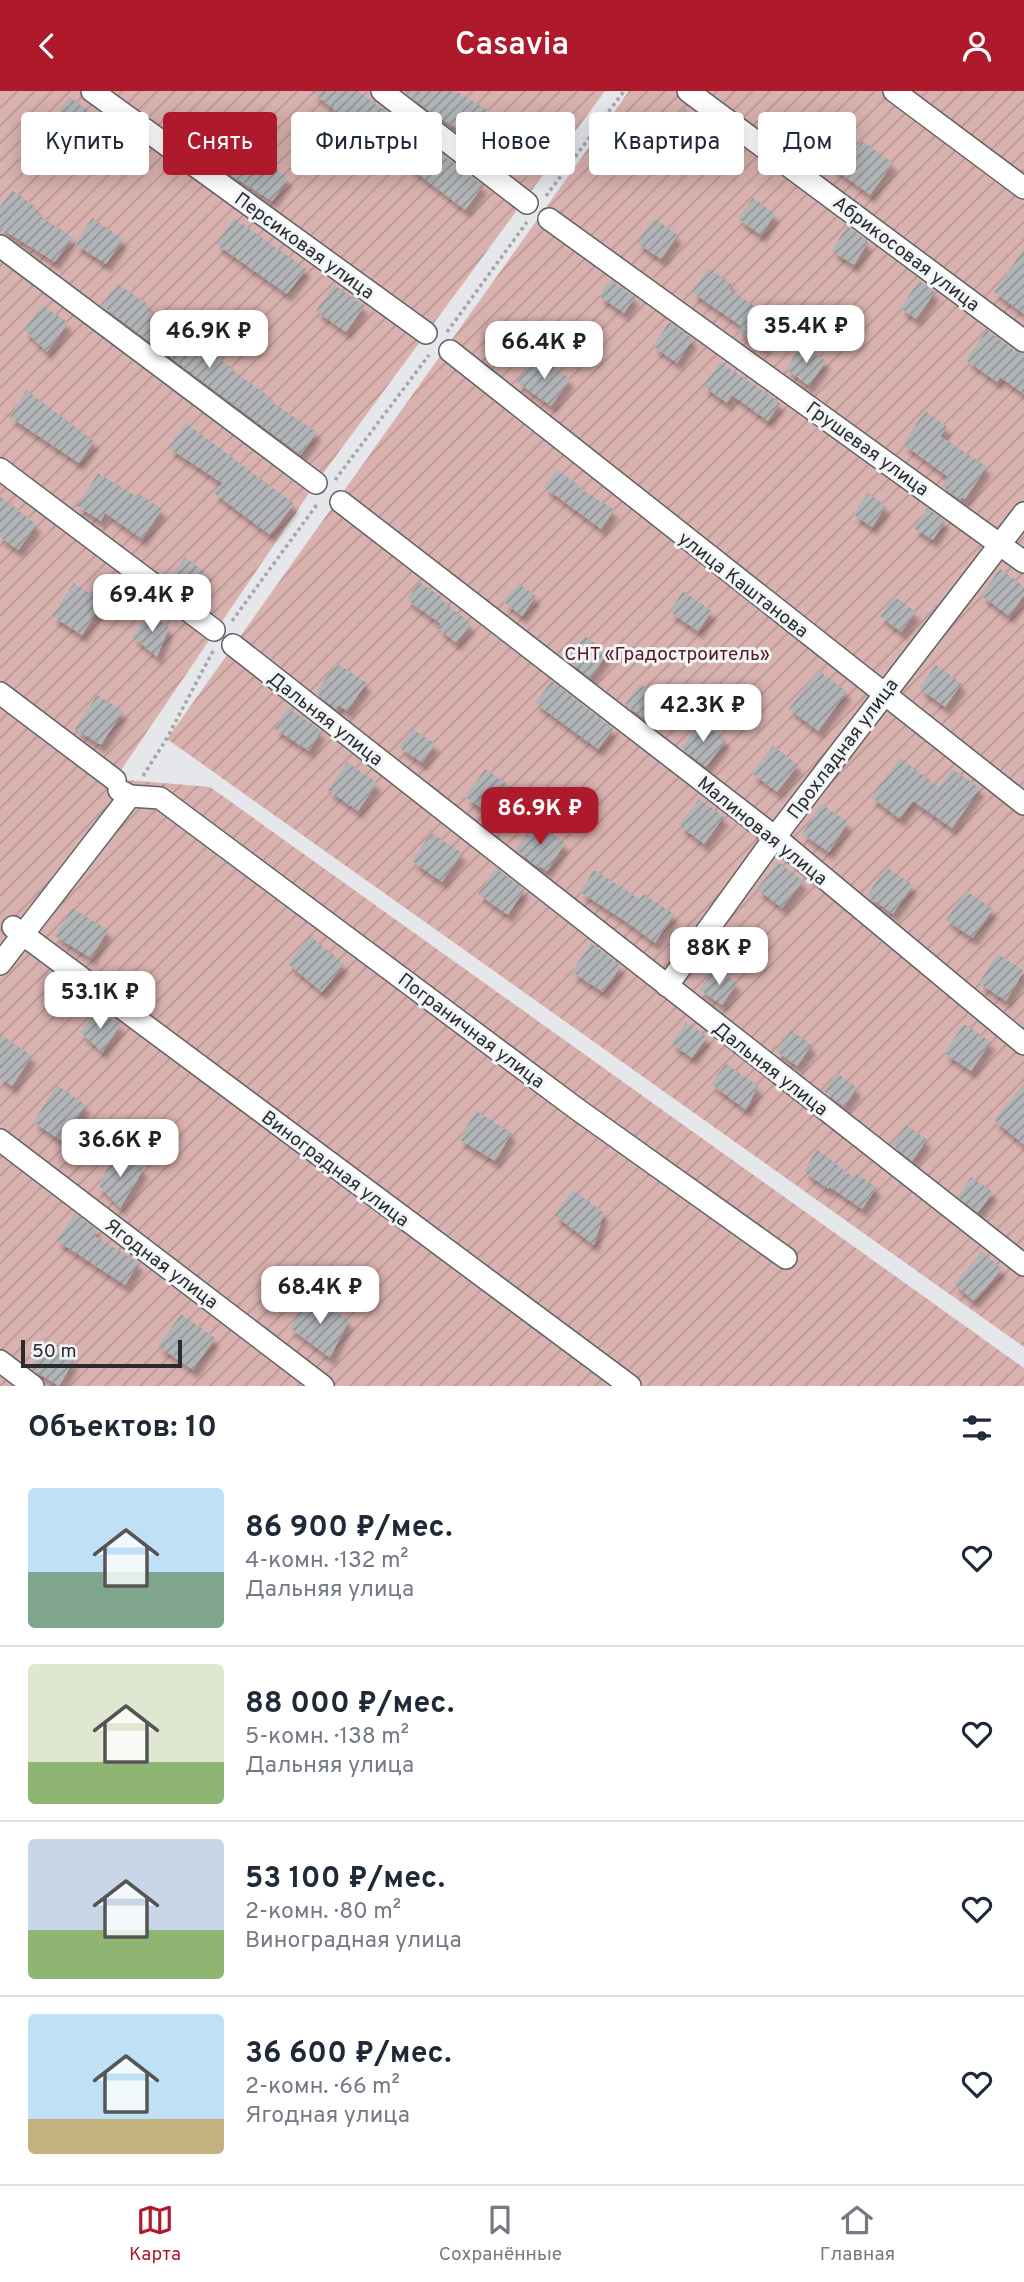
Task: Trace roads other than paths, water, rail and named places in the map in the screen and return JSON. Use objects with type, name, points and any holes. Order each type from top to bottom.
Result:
[{"type":"street","name":"Персиковая улица","points":[[92,91],[438,344]]},
{"type":"street","name":"Грушевая улица","points":[[382,91],[538,210],[1024,562]]},
{"type":"street","name":"Абрикосовая улица","points":[[688,91],[1024,341]]},
{"type":"street","points":[[894,91],[1024,188]]},
{"type":"street","points":[[0,246],[323,489]]},
{"type":"street","name":"улица Каштанова","points":[[438,344],[1024,804]]},
{"type":"street","name":"Дальняя улица","points":[[0,469],[223,637],[1024,1265]]},
{"type":"street","name":"Малиновая улица","points":[[341,502],[775,837],[1024,1044]]},
{"type":"street","name":"Прохладная улица","points":[[667,986],[775,837],[1024,513]]},
{"type":"street","points":[[0,693],[121,789],[18,930],[0,964]]},
{"type":"street","name":"Пограничная улица","points":[[121,789],[160,798],[577,1109],[786,1258]]},
{"type":"street","name":"Виноградная улица","points":[[18,930],[630,1386]]},
{"type":"street","name":"Ягодная улица","points":[[0,1140],[323,1386]]},
{"type":"street","points":[[0,1361],[33,1386]]},
{"type":"park label","name":"СНТ «Градостроитель»","points":[[667,653]]}]
